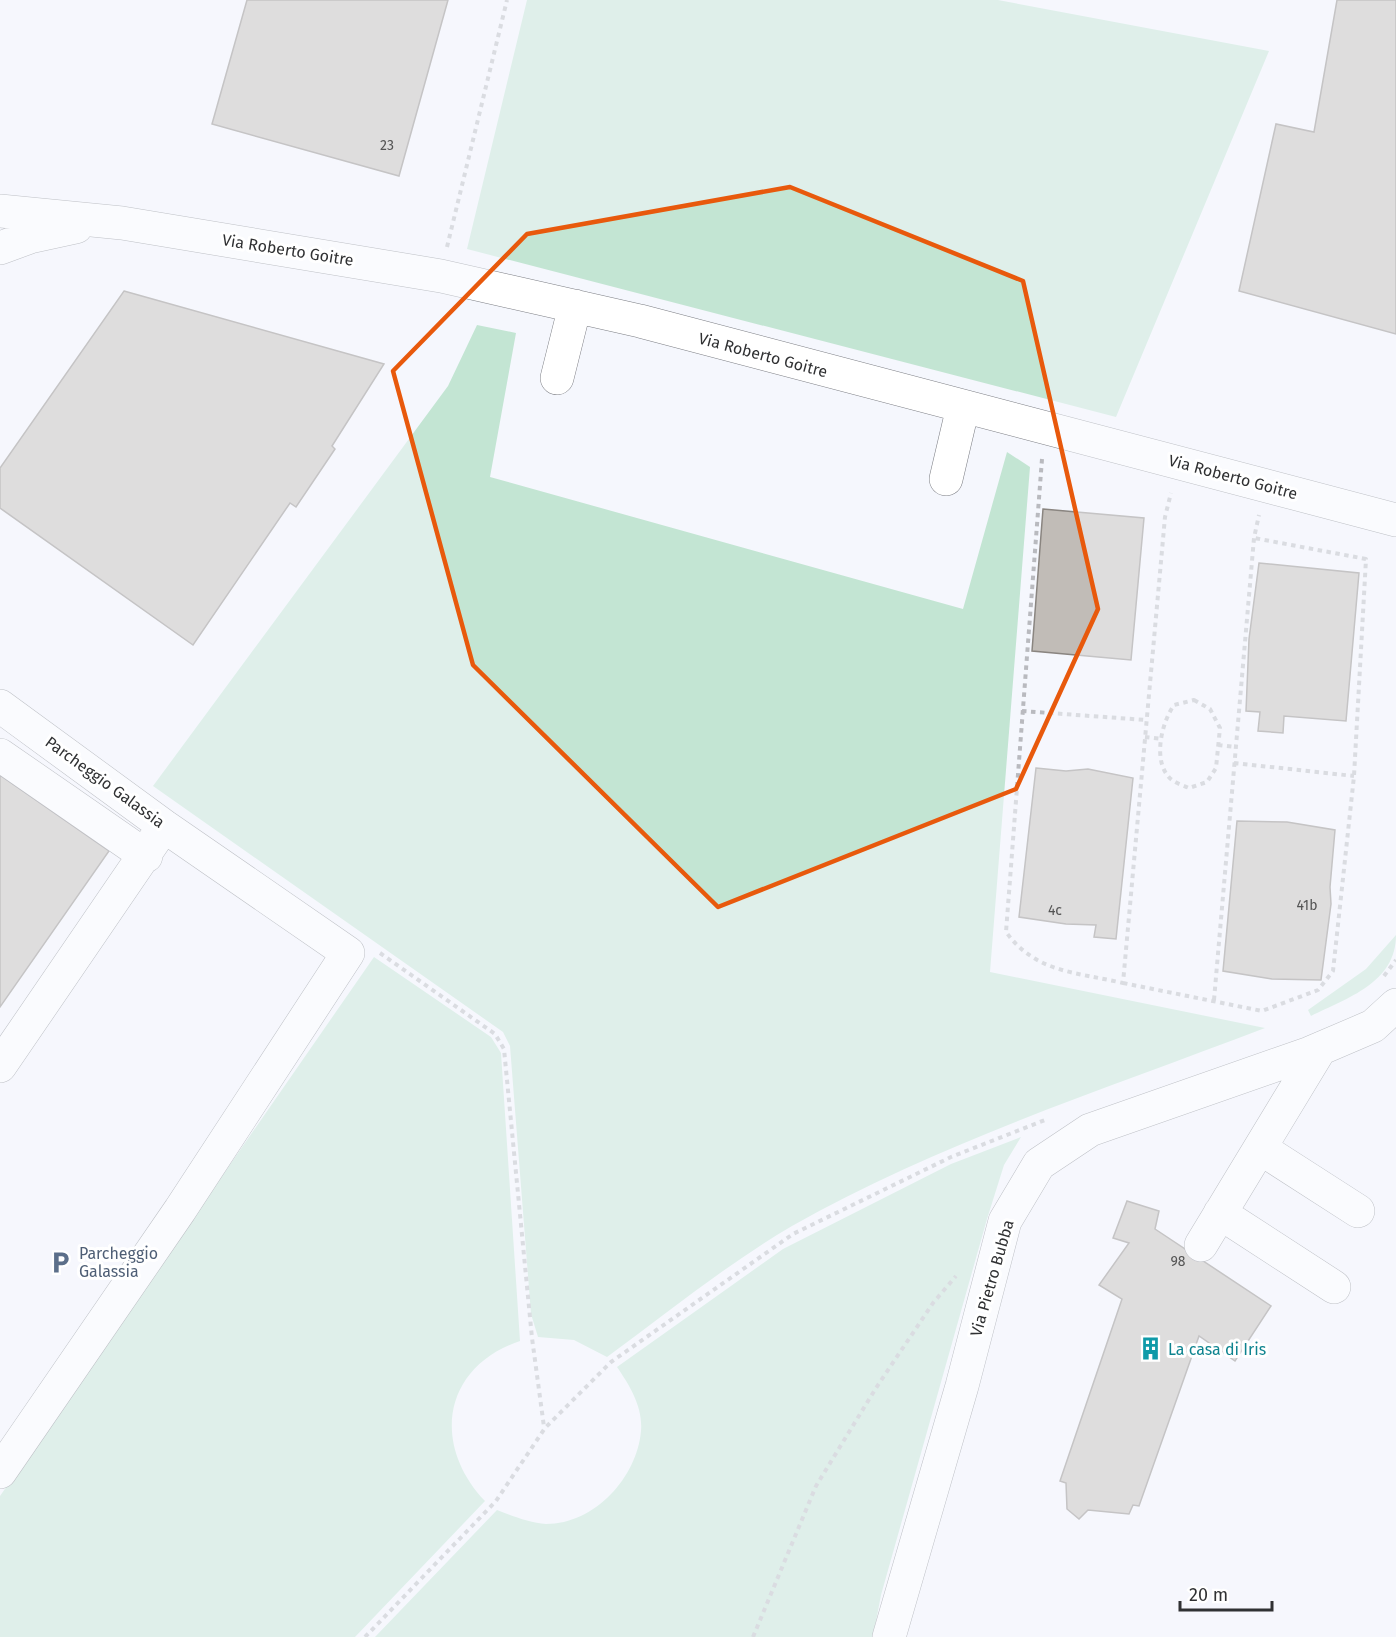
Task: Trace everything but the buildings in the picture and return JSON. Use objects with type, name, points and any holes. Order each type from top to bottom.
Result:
[{"type":"street","name":"Via Roberto Goitre","points":[[0,211],[122,223],[441,276],[574,306],[1396,520]]},
{"type":"street","name":"Via Roberto Goitre","points":[[0,248],[30,237],[70,228],[122,223]]},
{"type":"street","points":[[557,378],[574,306]]},
{"type":"street","points":[[946,479],[963,407]]},
{"type":"street","name":"Parcheggio Galassia","points":[[0,706],[164,826],[348,953],[180,1210],[0,1472]]},
{"type":"street","points":[[0,755],[146,856]]},
{"type":"street","points":[[0,1066],[146,856],[164,826]]},
{"type":"street","name":"Via Pietro Bubba","points":[[889,1637],[962,1386],[1005,1221],[1039,1164],[1089,1130],[1320,1049],[1373,1026],[1387,994]]},
{"type":"street","points":[[1201,1245],[1320,1049]]},
{"type":"street","points":[[1260,1148],[1358,1211]]},
{"type":"street","points":[[1220,1213],[1334,1287]]},
{"type":"path","points":[[441,276],[507,0]]},
{"type":"path","points":[[1044,428],[1006,932],[1018,948],[1042,965],[1262,1011],[1318,990],[1333,971],[1354,776],[1366,559],[1254,538]]},
{"type":"path","points":[[1123,983],[1165,517],[1179,463]]},
{"type":"path","points":[[1214,1000],[1254,538],[1266,486]]},
{"type":"path","points":[[1194,700],[1210,709],[1220,728],[1218,745],[1216,768],[1207,782],[1189,788],[1169,778],[1160,764],[1164,718],[1174,705],[1194,700]]},
{"type":"path","points":[[1022,711],[1146,720]]},
{"type":"path","points":[[1145,737],[1162,739]]},
{"type":"path","points":[[1218,745],[1235,747]]},
{"type":"path","points":[[1234,763],[1354,776]]},
{"type":"path","points":[[378,951],[495,1034],[504,1048],[532,1338],[544,1428]]},
{"type":"path","points":[[1387,994],[1396,960]]},
{"type":"path","points":[[365,1637],[496,1501],[544,1428],[611,1362],[793,1234],[951,1157],[1051,1117]]},
{"type":"path","points":[[753,1637],[816,1485],[876,1388],[933,1303],[968,1261],[997,1254]]},
{"type":"highlighted area","points":[[790,187],[1023,281],[1098,609],[1016,789],[718,907],[473,665],[393,371],[527,234]]},
{"type":"green space","points":[[527,0],[998,0],[1269,51],[1116,417],[467,249]]},
{"type":"green space","points":[[477,325],[516,333],[490,477],[963,609],[1007,452],[1030,467],[990,972],[1265,1028],[1024,1118],[906,1168],[848,1196],[792,1226],[744,1256],[607,1357],[574,1340],[538,1337],[531,1314],[510,1046],[503,1032],[153,786],[448,386]]},
{"type":"green space","points":[[1396,935],[1394,952],[1379,977],[1354,995],[1311,1016],[1308,1010],[1366,969]]},
{"type":"green space","points":[[374,957],[491,1037],[501,1053],[520,1341],[494,1353],[474,1369],[461,1388],[453,1409],[452,1432],[457,1456],[468,1479],[485,1501],[355,1637],[0,1637],[0,1496]]},
{"type":"green space","points":[[1021,1137],[1004,1165],[987,1219],[881,1595],[873,1637],[375,1637],[497,1510],[540,1523],[564,1522],[597,1507],[610,1495],[622,1481],[631,1465],[638,1448],[641,1431],[638,1405],[617,1367],[783,1249],[951,1164]]},
{"type":"place","name":"Parcheggio Galassia","points":[[61,1262]]},
{"type":"place","name":"La casa di Iris","points":[[1150,1349]]}]
